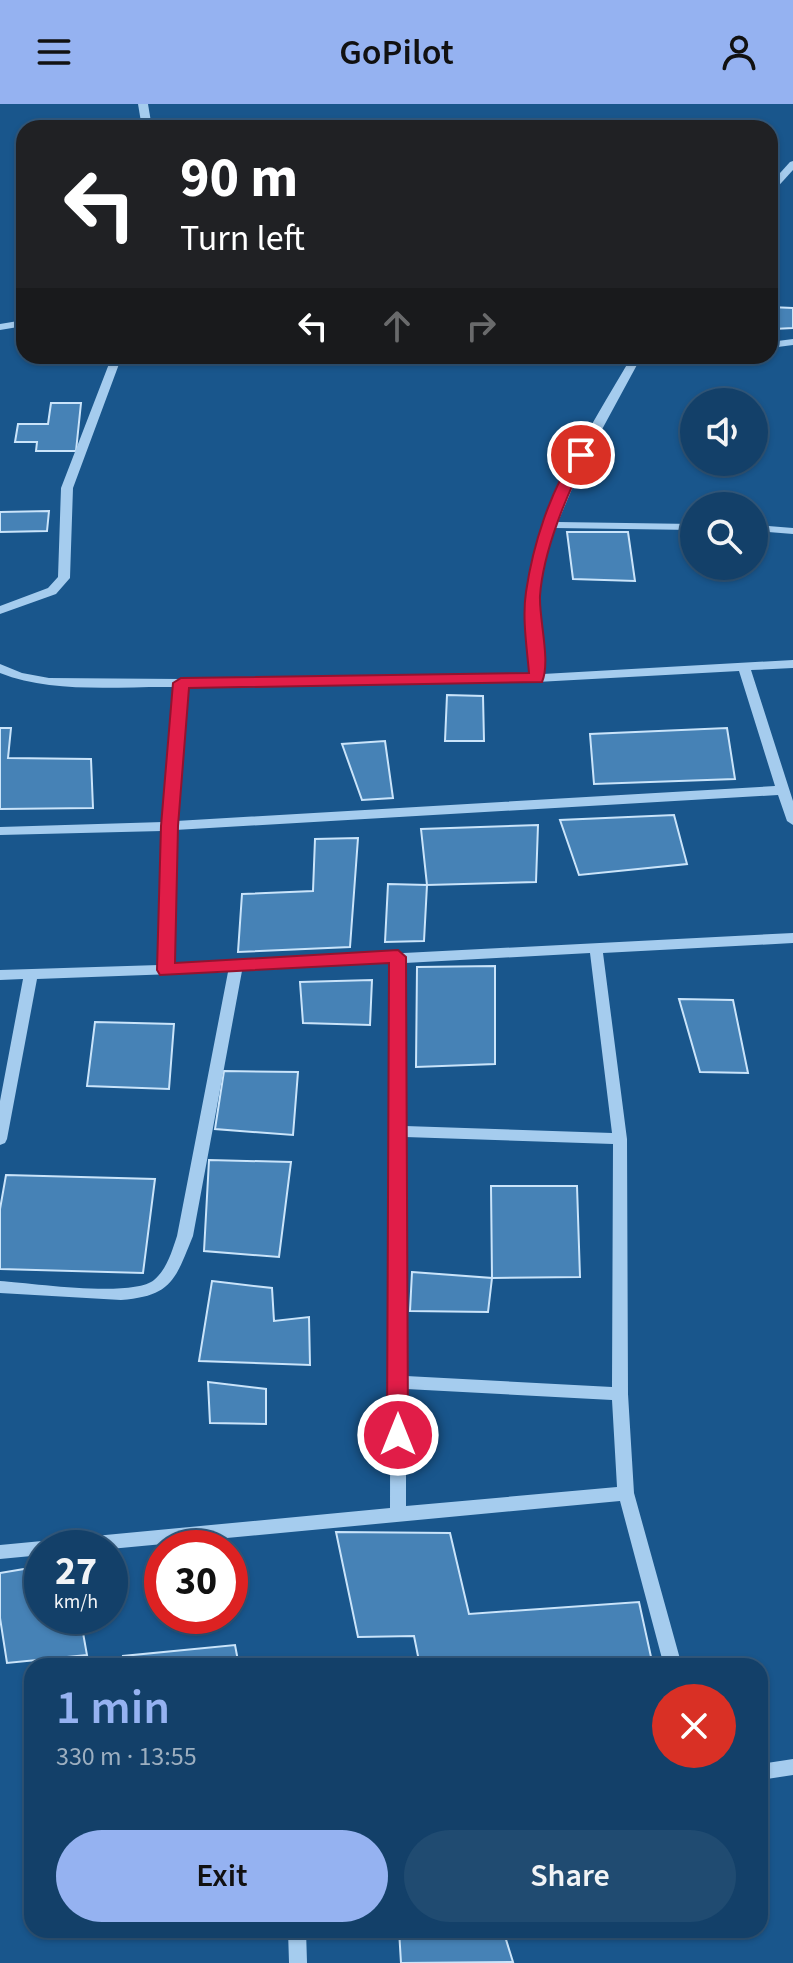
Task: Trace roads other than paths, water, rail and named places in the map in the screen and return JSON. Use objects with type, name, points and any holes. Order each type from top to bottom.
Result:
[{"type":"street","points":[[778,181],[793,164]]},
{"type":"street","points":[[0,610],[52,591],[64,578],[67,488],[114,364]]},
{"type":"street","points":[[537,678],[533,594],[550,525],[568,478],[633,364]]},
{"type":"street","points":[[550,525],[680,527]]},
{"type":"street","points":[[768,529],[793,531]]},
{"type":"street","points":[[0,668],[19,676],[49,682],[181,683],[537,678],[793,664]]},
{"type":"street","points":[[744,668],[793,821]]},
{"type":"street","points":[[166,970],[169,826],[181,683]]},
{"type":"street","points":[[0,831],[169,826],[782,790]]},
{"type":"street","points":[[0,975],[166,970],[793,938]]},
{"type":"street","points":[[596,948],[620,1139],[620,1394],[626,1493],[671,1658]]},
{"type":"street","points":[[398,957],[398,1515]]},
{"type":"street","points":[[0,1287],[125,1294],[153,1288],[170,1271],[185,1236],[236,966]]},
{"type":"street","points":[[0,1139],[31,974]]},
{"type":"street","points":[[399,1131],[620,1139]]},
{"type":"street","points":[[398,1382],[620,1394]]},
{"type":"street","points":[[0,1552],[626,1493]]},
{"type":"street","points":[[768,1771],[793,1767]]},
{"type":"street","points":[[297,1938],[298,1963]]}]
